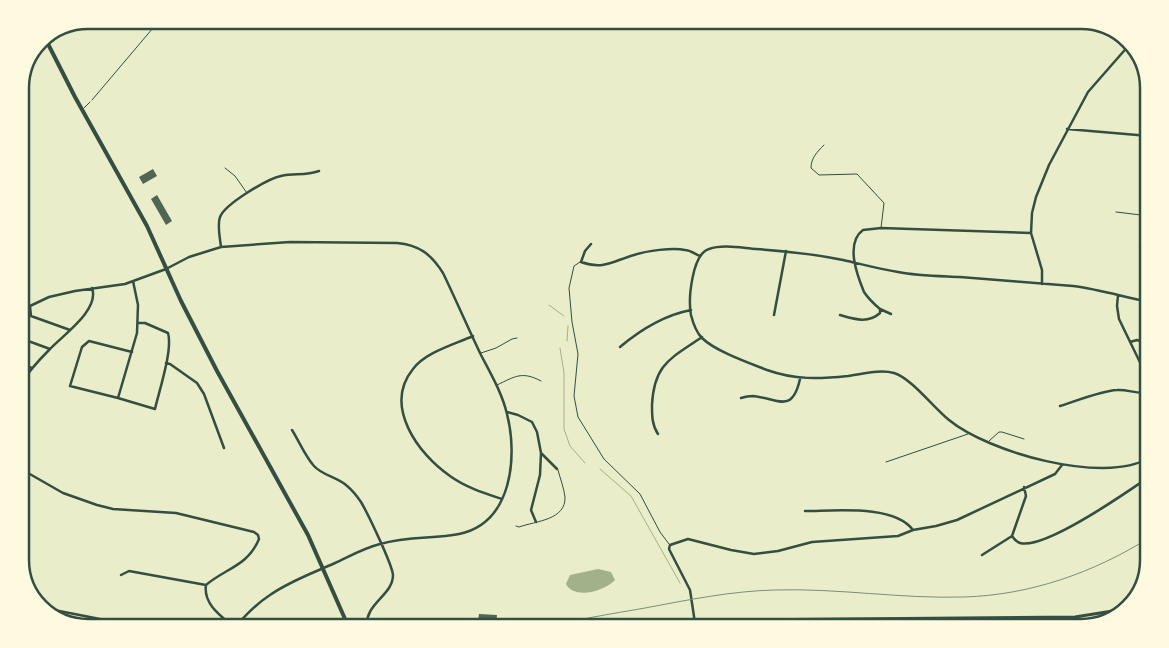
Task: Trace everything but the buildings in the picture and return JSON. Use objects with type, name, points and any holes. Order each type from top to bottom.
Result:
[{"type":"main road","points":[[48,44],[147,226],[221,380],[308,535],[343,619]]},
{"type":"street","points":[[1042,284],[1042,270],[1030,234],[1036,197],[1049,164],[1088,92],[1126,49]]},
{"type":"street","points":[[1067,129],[1140,135]]},
{"type":"street","points":[[221,248],[220,217],[224,210],[272,179],[282,176],[308,175],[319,170]]},
{"type":"street","points":[[891,314],[880,309],[865,292],[852,253],[856,236],[866,229],[1030,234]]},
{"type":"street","points":[[70,330],[31,316],[30,306],[61,293],[133,281],[166,269],[189,257],[221,248],[290,242],[412,245],[425,251],[435,261],[497,385],[507,412],[512,439],[512,458],[509,478],[502,499],[487,520],[477,528],[458,534],[411,537],[364,549],[270,594],[244,619]]},
{"type":"street","points":[[591,244],[585,251],[581,262],[590,265],[612,264],[620,259],[637,254],[670,250],[685,249],[700,256]]},
{"type":"street","points":[[1140,300],[1086,288],[900,273],[843,260],[742,248],[711,248],[705,250],[700,256],[690,292],[690,310],[693,322],[702,337],[737,358],[777,373],[800,379],[837,377],[881,371],[896,373],[912,385],[949,420],[968,433],[1020,454],[1062,465],[1112,468],[1127,467],[1140,462]]},
{"type":"street","points":[[774,315],[786,252]]},
{"type":"street","points":[[118,398],[132,352],[138,323],[138,305],[133,281]]},
{"type":"street","points":[[29,372],[82,318],[89,308],[93,297],[92,288]]},
{"type":"street","points":[[1118,295],[1119,319],[1140,363]]},
{"type":"street","points":[[840,315],[853,319],[869,320],[880,313],[880,309]]},
{"type":"street","points":[[620,347],[634,335],[658,322],[690,310]]},
{"type":"street","points":[[132,352],[89,341],[82,347],[70,386],[155,409],[170,339],[168,333],[138,323]]},
{"type":"street","points":[[473,336],[425,358],[413,368],[404,388],[402,399],[404,416],[420,448],[438,467],[461,483],[502,499]]},
{"type":"street","points":[[658,434],[653,427],[652,412],[654,386],[658,377],[670,358],[702,337]]},
{"type":"street","points":[[29,341],[50,349]]},
{"type":"street","points":[[1130,342],[1140,341]]},
{"type":"street","points":[[166,363],[197,383],[204,394],[224,448]]},
{"type":"street","points":[[741,398],[752,396],[785,402],[792,398],[797,390],[800,379]]},
{"type":"street","points":[[1060,406],[1114,390],[1140,393]]},
{"type":"street","points":[[507,412],[532,422],[537,432],[541,453],[540,475],[531,510],[536,522]]},
{"type":"street","points":[[292,430],[313,465],[319,471],[344,484],[355,493],[393,573],[389,589],[369,612],[367,619]]},
{"type":"street","points":[[541,453],[558,469]]},
{"type":"street","points":[[694,619],[690,590],[669,549],[670,544],[688,539],[743,553],[765,553],[812,542],[898,536],[913,530],[958,520],[1024,487],[1055,474],[1062,465]]},
{"type":"street","points":[[29,474],[63,493],[97,505],[176,513],[254,532],[259,539],[249,557],[206,585],[129,571],[122,575]]},
{"type":"street","points":[[1012,536],[1020,544],[1046,538],[1088,518],[1140,483]]},
{"type":"street","points":[[982,555],[1012,536],[1026,496],[1024,487]]},
{"type":"street","points":[[805,511],[855,510],[876,512],[900,518],[909,524],[913,530]]},
{"type":"street","points":[[206,585],[204,592],[211,606],[225,619]]},
{"type":"street","points":[[58,611],[100,619]]},
{"type":"street","points":[[846,619],[1056,617],[1110,612]]},
{"type":"lane","points":[[82,110],[90,102]]},
{"type":"lane","points":[[824,145],[814,155],[811,168],[819,175],[857,174],[884,203],[881,228]]},
{"type":"lane","points":[[225,168],[235,176],[247,194]]},
{"type":"lane","points":[[1116,212],[1140,215]]},
{"type":"lane","points":[[581,262],[574,266],[569,288],[572,322],[578,354],[574,396],[578,417],[604,459],[640,494],[660,532],[670,544]]},
{"type":"lane","points":[[480,353],[517,338]]},
{"type":"lane","points":[[497,385],[524,374],[541,381]]},
{"type":"lane","points":[[988,442],[999,432],[1024,439]]},
{"type":"lane","points":[[886,462],[968,433]]},
{"type":"lane","points":[[516,526],[519,527],[559,514],[562,510],[565,498],[558,469]]},
{"type":"path","points":[[90,102],[152,29]]},
{"type":"shaded area","points":[[598,569],[611,572],[615,580],[604,588],[582,593],[570,589],[566,584],[570,575]]},
{"type":"waterway","points":[[549,305],[564,316]]},
{"type":"waterway","points":[[567,341],[568,326]]},
{"type":"waterway","points":[[560,348],[564,373],[564,429],[570,446],[585,463]]},
{"type":"waterway","points":[[600,469],[631,496],[680,583]]},
{"type":"railway","points":[[582,619],[693,599],[759,591],[799,590],[940,597],[964,597],[1013,592],[1037,587],[1083,572],[1140,544]]}]
